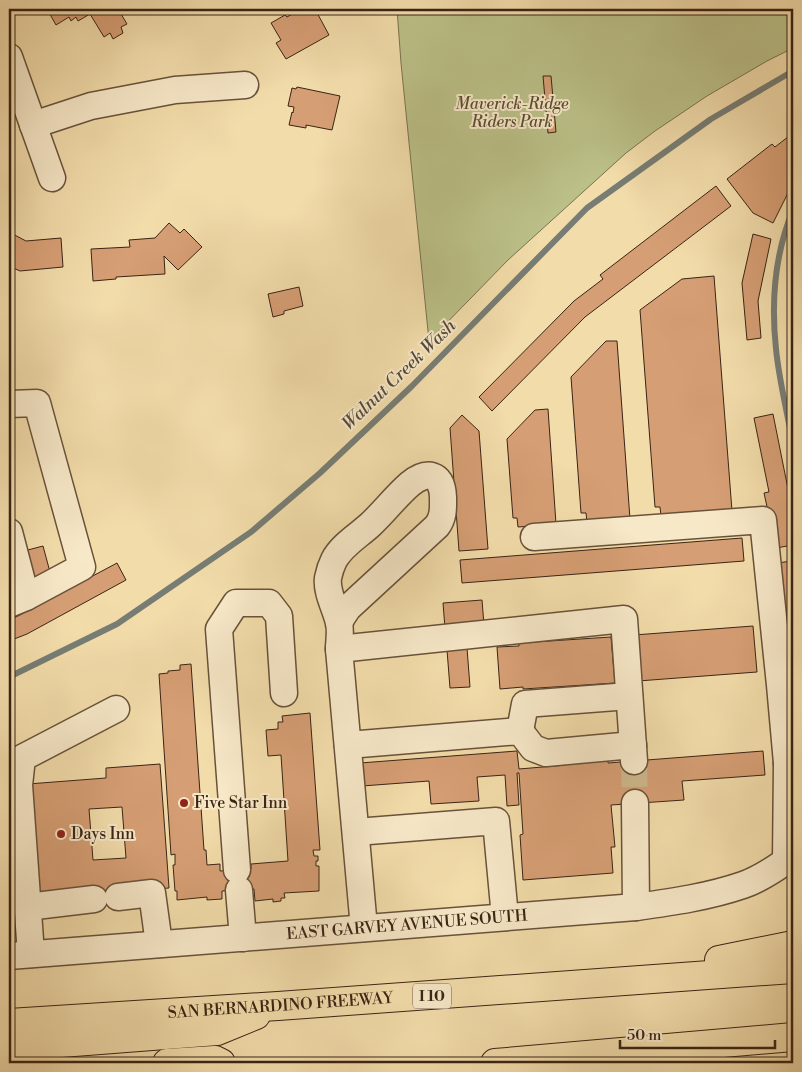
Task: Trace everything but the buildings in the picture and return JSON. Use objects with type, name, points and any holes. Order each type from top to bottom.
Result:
[{"type":"highway","points":[[586,985],[793,946]]},
{"type":"highway","name":"SAN BERNARDINO FREEWAY","points":[[9,1023],[586,985],[793,969]]},
{"type":"highway","points":[[9,1047],[217,1031],[278,1006]]},
{"type":"highway","points":[[494,1063],[793,1037]]},
{"type":"highway","points":[[166,1063],[215,1060],[221,1063]]},
{"type":"street","points":[[9,56],[52,178]]},
{"type":"street","points":[[33,125],[91,106],[175,90],[245,85]]},
{"type":"street","points":[[9,404],[37,403],[82,566],[18,600],[9,532]]},
{"type":"street","points":[[339,637],[342,617],[348,608],[441,521],[443,489],[440,481],[434,476],[425,476],[411,483],[370,525],[348,542],[334,559],[328,578],[339,637],[364,928]]},
{"type":"street","points":[[534,537],[763,520],[790,769],[789,858]]},
{"type":"street","points":[[243,938],[219,628],[236,603],[269,603],[279,616],[284,693]]},
{"type":"street","points":[[339,637],[624,619],[633,753],[546,752],[534,748],[520,731],[525,704],[629,696]]},
{"type":"street","points":[[20,955],[27,907],[19,785],[22,758],[116,709]]},
{"type":"street","points":[[348,745],[520,731]]},
{"type":"street","points":[[635,803],[636,907]]},
{"type":"street","points":[[356,832],[496,821],[505,918]]},
{"type":"street","name":"EAST GARVEY AVENUE SOUTH","points":[[20,955],[636,907],[707,896],[726,890],[744,884],[778,867],[789,858]]},
{"type":"street","points":[[27,907],[152,893],[159,944]]},
{"type":"green space","name":"Maverick-Ridge Riders Park","points":[[397,9],[793,9],[793,48],[707,96],[626,153],[508,260],[429,341]]},
{"type":"waterway","name":"Walnut Creek Wash","points":[[9,677],[117,624],[251,532],[320,473],[412,386],[587,208],[711,119],[793,71]]},
{"type":"waterway","points":[[793,210],[778,260],[774,296],[777,361],[793,443]]},
{"type":"tunnel","points":[[634,761],[635,803]]},
{"type":"place","name":"Five Star Inn","points":[[184,803]]},
{"type":"place","name":"Days Inn","points":[[61,834]]}]
